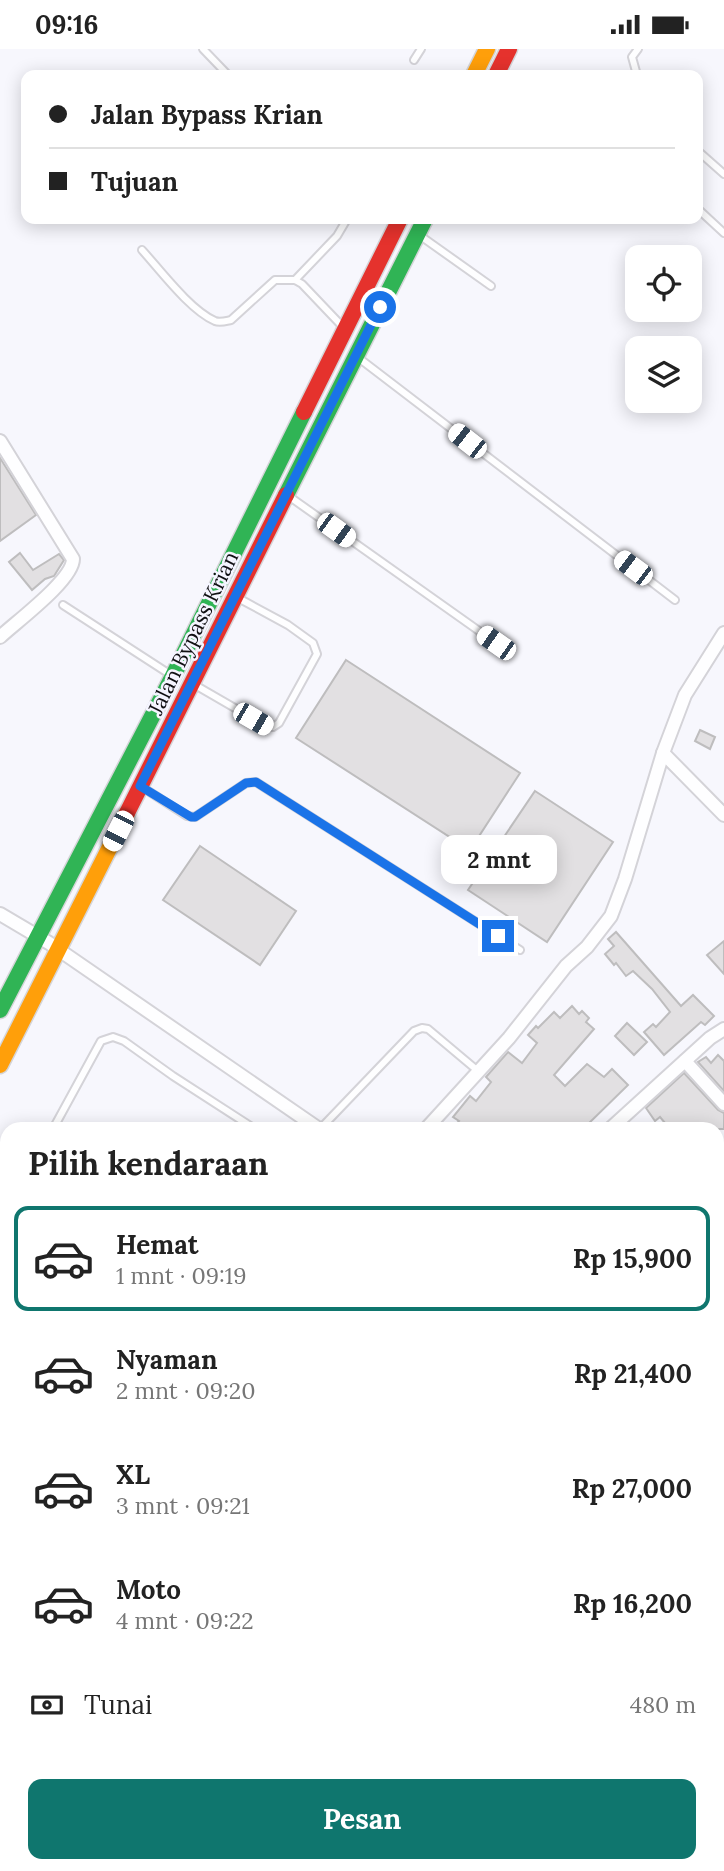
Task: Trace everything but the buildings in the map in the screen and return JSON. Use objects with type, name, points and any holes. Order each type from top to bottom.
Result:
[{"type":"highway","points":[[476,70],[487,49]]},
{"type":"highway","points":[[498,70],[509,49]]},
{"type":"highway","name":"Jalan Bypass Krian","points":[[0,1010],[173,676],[397,224]]},
{"type":"highway","name":"Jalan Bypass Krian","points":[[0,1065],[421,226]]},
{"type":"street","points":[[0,441],[73,559],[69,573],[0,636]]},
{"type":"street","points":[[432,1122],[509,1038],[566,966],[587,947],[611,916],[663,753],[685,695],[724,633]]},
{"type":"street","points":[[663,753],[724,815]]},
{"type":"street","points":[[0,914],[38,936],[310,1122]]},
{"type":"street","points":[[618,1122],[724,1029]]},
{"type":"street","points":[[685,1061],[724,1104]]},
{"type":"lane","points":[[203,49],[223,70]]},
{"type":"lane","points":[[414,60],[421,49]]},
{"type":"lane","points":[[636,70],[632,57],[638,49]]},
{"type":"lane","points":[[703,155],[724,174]]},
{"type":"lane","points":[[703,214],[724,233]]},
{"type":"lane","points":[[295,280],[338,236],[344,224]]},
{"type":"lane","points":[[421,226],[491,286]]},
{"type":"lane","points":[[142,250],[186,299],[215,321],[231,320],[275,280],[295,280],[344,328]]},
{"type":"lane","points":[[356,356],[675,600]]},
{"type":"lane","points":[[286,494],[496,643]]},
{"type":"lane","points":[[192,683],[266,726],[273,727],[279,723],[317,655],[313,643],[235,596]]},
{"type":"lane","points":[[63,605],[173,676]]},
{"type":"lane","points":[[140,786],[195,817],[246,783],[256,782],[520,950]]},
{"type":"lane","points":[[327,1122],[418,1030],[428,1029],[478,1071]]},
{"type":"lane","points":[[57,1122],[101,1041],[113,1037],[124,1041],[244,1122]]},
{"type":"traffic: fast","points":[[286,495],[422,224]]},
{"type":"traffic: fast","points":[[0,1010],[173,676],[304,412]]},
{"type":"traffic: slow","points":[[476,70],[487,49]]},
{"type":"traffic: slow","points":[[0,1065],[127,813]]},
{"type":"traffic: jam","points":[[498,70],[509,49]]},
{"type":"traffic: jam","points":[[304,412],[398,224]]},
{"type":"traffic: jam","points":[[127,813],[286,495]]},
{"type":"route","points":[[380,307],[140,786],[187,816],[195,817],[246,783],[256,782],[498,936]]}]
